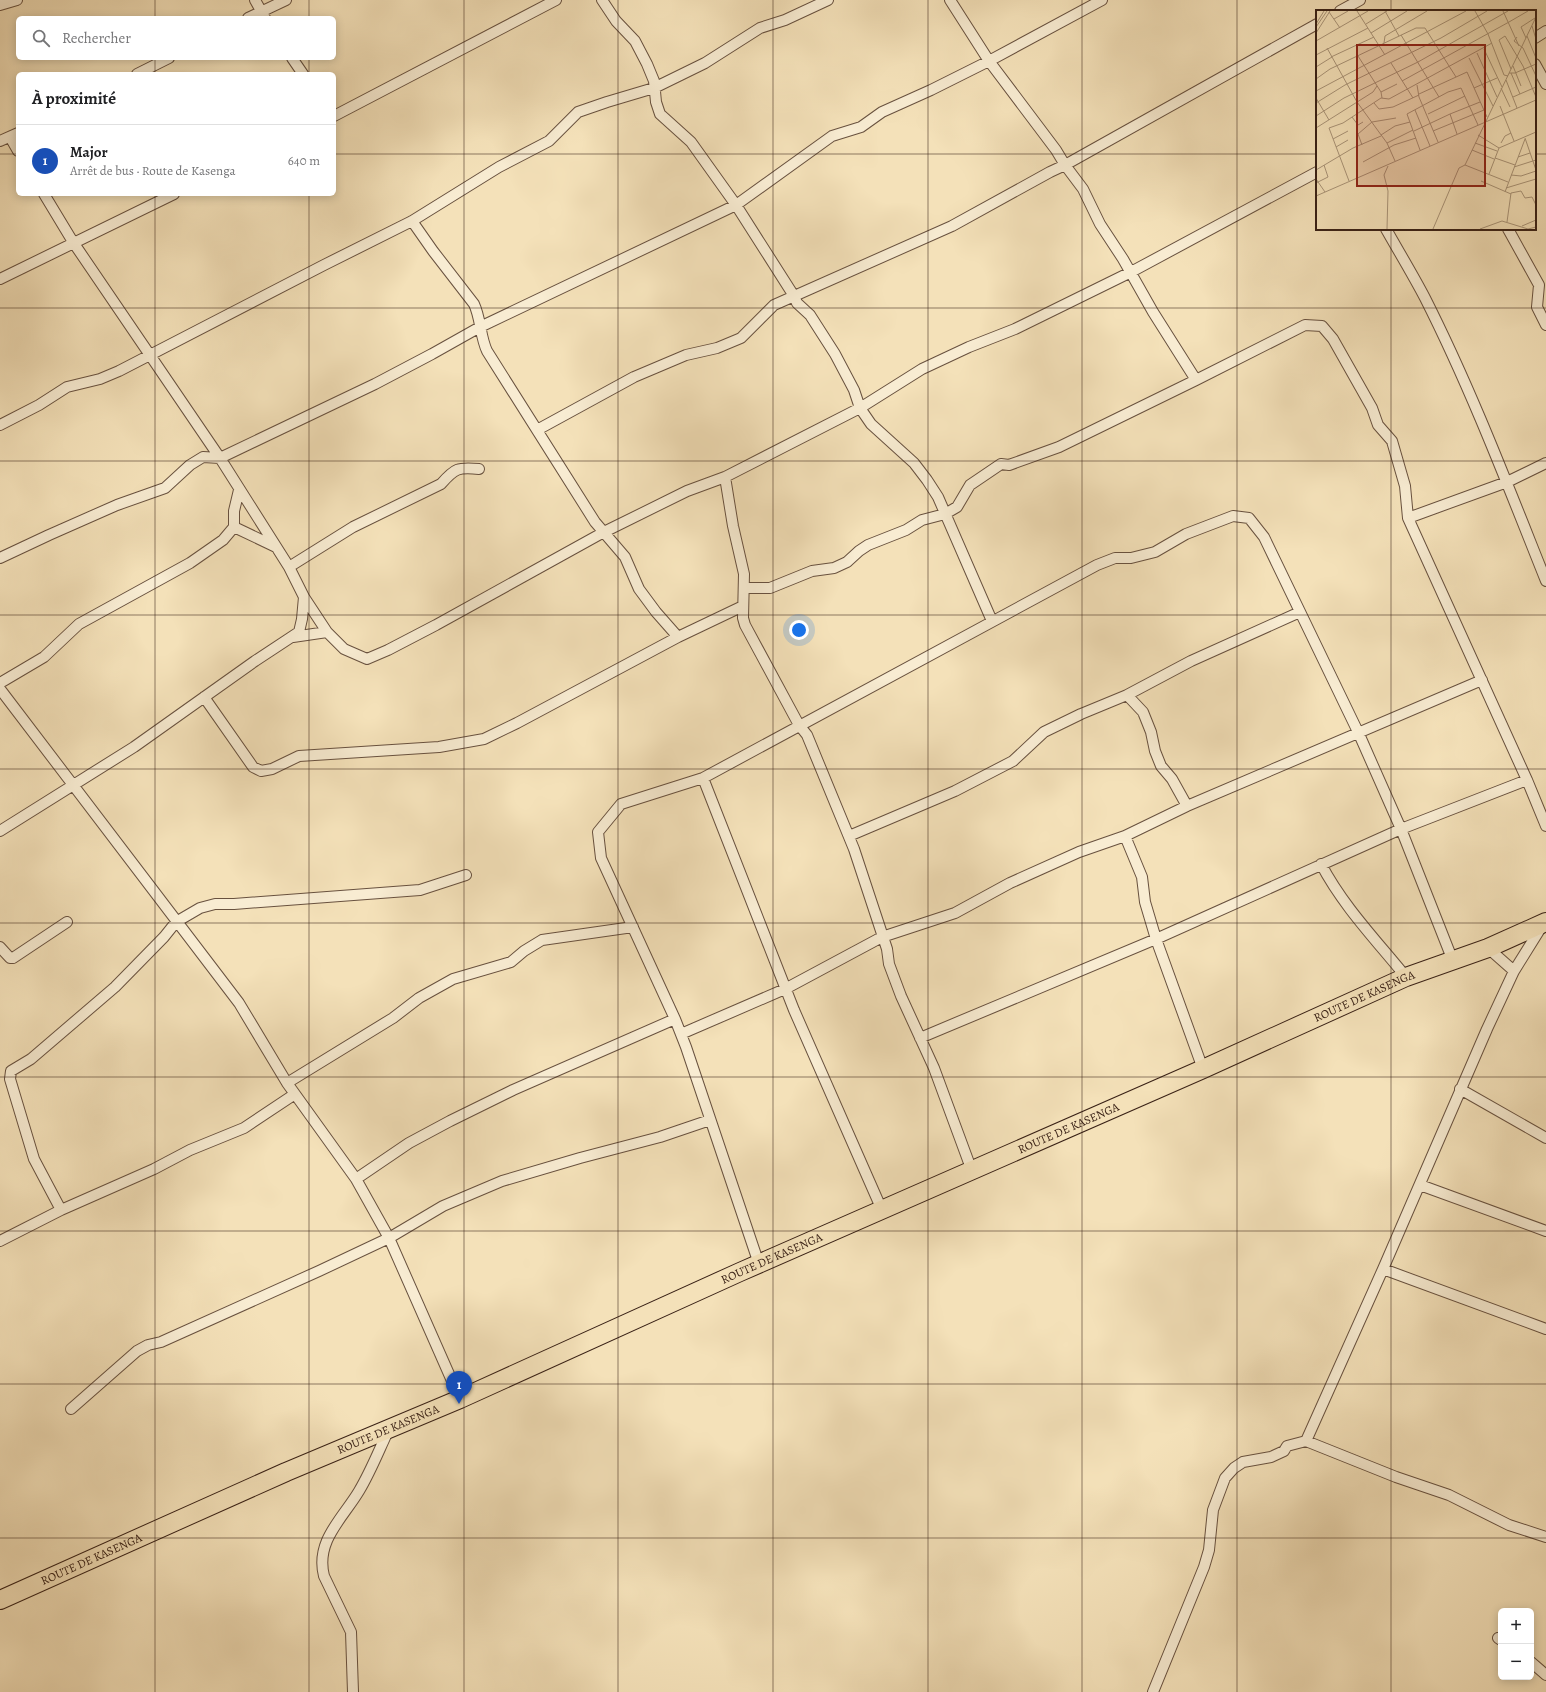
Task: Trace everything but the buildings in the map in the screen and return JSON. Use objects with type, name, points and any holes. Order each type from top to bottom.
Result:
[{"type":"highway","name":"ROUTE DE KASENGA","points":[[0,1600],[1203,1069],[1406,977],[1488,948],[1545,921]]},
{"type":"street","points":[[0,5],[17,0]]},
{"type":"street","points":[[255,0],[263,15],[286,0]]},
{"type":"street","points":[[336,115],[556,0]]},
{"type":"street","points":[[602,0],[616,20],[635,42],[652,76],[657,109],[660,114],[691,142],[736,205],[797,303],[810,315],[835,354],[854,390],[860,408],[878,431],[896,445],[914,463],[938,497],[992,621]]},
{"type":"street","points":[[0,425],[39,405],[67,387],[100,379],[412,221],[500,167],[549,141],[578,112],[654,88],[705,64],[760,28],[785,20],[828,0]]},
{"type":"street","points":[[950,0],[989,61],[1056,150],[1065,166],[1083,189],[1100,224],[1131,272],[1153,312],[1196,380]]},
{"type":"street","points":[[0,558],[49,534],[116,505],[165,488],[190,465],[203,457],[220,458],[375,384],[480,327],[736,205],[832,136],[861,127],[882,112],[931,90],[989,61],[1102,0]]},
{"type":"street","points":[[1342,10],[1360,0]]},
{"type":"street","points":[[537,430],[634,377],[686,354],[717,348],[741,338],[774,305],[952,226],[1050,172],[1065,166],[1316,25]]},
{"type":"street","points":[[1536,37],[1546,31]]},
{"type":"street","points":[[141,72],[165,60]]},
{"type":"street","points":[[293,60],[302,72]]},
{"type":"street","points":[[1536,66],[1546,84]]},
{"type":"street","points":[[0,141],[14,135]]},
{"type":"street","points":[[45,196],[73,242],[220,458],[278,549],[304,597],[327,632],[344,649],[367,659],[388,650],[436,625],[604,532],[687,491],[725,477],[860,408],[922,369],[968,347],[1015,329],[1131,272],[1316,173]]},
{"type":"street","points":[[0,279],[170,196]]},
{"type":"street","points":[[412,221],[474,304],[480,320],[480,327],[487,351],[595,522],[625,557],[639,589],[656,612],[678,637]]},
{"type":"street","points":[[1387,230],[1424,297],[1446,342],[1507,482],[1546,581]]},
{"type":"street","points":[[1509,230],[1539,285],[1538,307],[1546,325]]},
{"type":"street","points":[[744,588],[770,588],[812,571],[834,568],[847,562],[868,545],[906,530],[922,520],[945,514],[957,507],[970,485],[1001,464],[1009,465],[1059,447],[1304,325],[1322,326],[1333,339],[1372,408],[1378,425],[1392,441],[1404,486],[1408,518],[1527,780],[1546,826]]},
{"type":"street","points":[[1408,518],[1507,482],[1546,464]]},
{"type":"street","points":[[289,567],[353,528],[441,484],[451,473],[461,467],[479,469]]},
{"type":"street","points":[[725,477],[733,526],[743,566],[743,618],[748,633],[799,725],[807,735],[849,836],[901,996],[934,1068],[972,1171]]},
{"type":"street","points":[[0,683],[44,657],[79,624],[190,563],[223,540],[234,528],[234,511],[239,490]]},
{"type":"street","points":[[759,1264],[675,1019],[602,858],[598,832],[621,804],[703,778],[1097,565],[1115,558],[1131,558],[1155,552],[1186,534],[1233,516],[1249,518],[1264,537],[1359,734],[1401,829],[1453,961]]},
{"type":"street","points":[[234,528],[262,540],[278,549]]},
{"type":"street","points":[[0,832],[134,748],[254,661],[299,632],[304,597]]},
{"type":"street","points":[[204,697],[253,767],[261,771],[272,769],[300,756],[439,747],[484,738],[517,723],[678,637],[743,606]]},
{"type":"street","points":[[849,836],[955,791],[1013,761],[1044,732],[1081,714],[1127,696],[1191,661],[1300,612]]},
{"type":"street","points":[[291,638],[327,632]]},
{"type":"street","points":[[680,1034],[785,989],[882,937],[955,913],[1010,883],[1079,852],[1125,836],[1187,806],[1359,734],[1482,680]]},
{"type":"street","points":[[0,689],[72,786],[239,1003],[287,1083],[356,1178],[389,1238],[460,1398]]},
{"type":"street","points":[[1127,696],[1143,712],[1152,732],[1154,751],[1161,766],[1172,779],[1187,806]]},
{"type":"street","points":[[703,778],[785,989],[882,1210]]},
{"type":"street","points":[[920,1038],[1156,939],[1401,829],[1527,780]]},
{"type":"street","points":[[1125,836],[1142,877],[1145,902],[1156,939],[1203,1069]]},
{"type":"street","points":[[1321,864],[1332,884],[1354,915],[1406,977]]},
{"type":"street","points":[[61,1210],[34,1159],[10,1079],[11,1071],[31,1059],[115,986],[164,937],[176,922],[200,908],[215,904],[234,904],[420,890],[466,875]]},
{"type":"street","points":[[1306,1441],[1420,1185],[1460,1089],[1514,971],[1545,921]]},
{"type":"street","points":[[0,947],[7,957],[13,958],[67,922]]},
{"type":"street","points":[[287,1083],[392,1018],[418,998],[453,979],[511,962],[524,951],[542,940],[633,927]]},
{"type":"street","points":[[1488,948],[1514,971]]},
{"type":"street","points":[[356,1178],[409,1143],[450,1121],[514,1090],[675,1019]]},
{"type":"street","points":[[1460,1089],[1546,1138]]},
{"type":"street","points":[[0,1242],[61,1210],[154,1169],[190,1150],[244,1128],[295,1094]]},
{"type":"street","points":[[71,1409],[143,1346],[161,1342],[319,1271],[389,1238],[443,1206],[502,1181],[580,1158],[660,1138],[710,1120]]},
{"type":"street","points":[[1420,1185],[1546,1231]]},
{"type":"street","points":[[1383,1269],[1546,1329]]},
{"type":"street","points":[[353,1692],[351,1632],[324,1576],[322,1567],[323,1551],[333,1530],[359,1491],[390,1428]]},
{"type":"street","points":[[1153,1692],[1204,1567],[1209,1550],[1213,1510],[1225,1478],[1234,1468],[1243,1462],[1271,1457],[1284,1451],[1288,1446],[1306,1441],[1396,1477],[1449,1495],[1509,1525],[1546,1537]]},
{"type":"street","points":[[1534,1665],[1546,1675]]},
{"type":"place","name":"Major","points":[[459,1404]]}]
